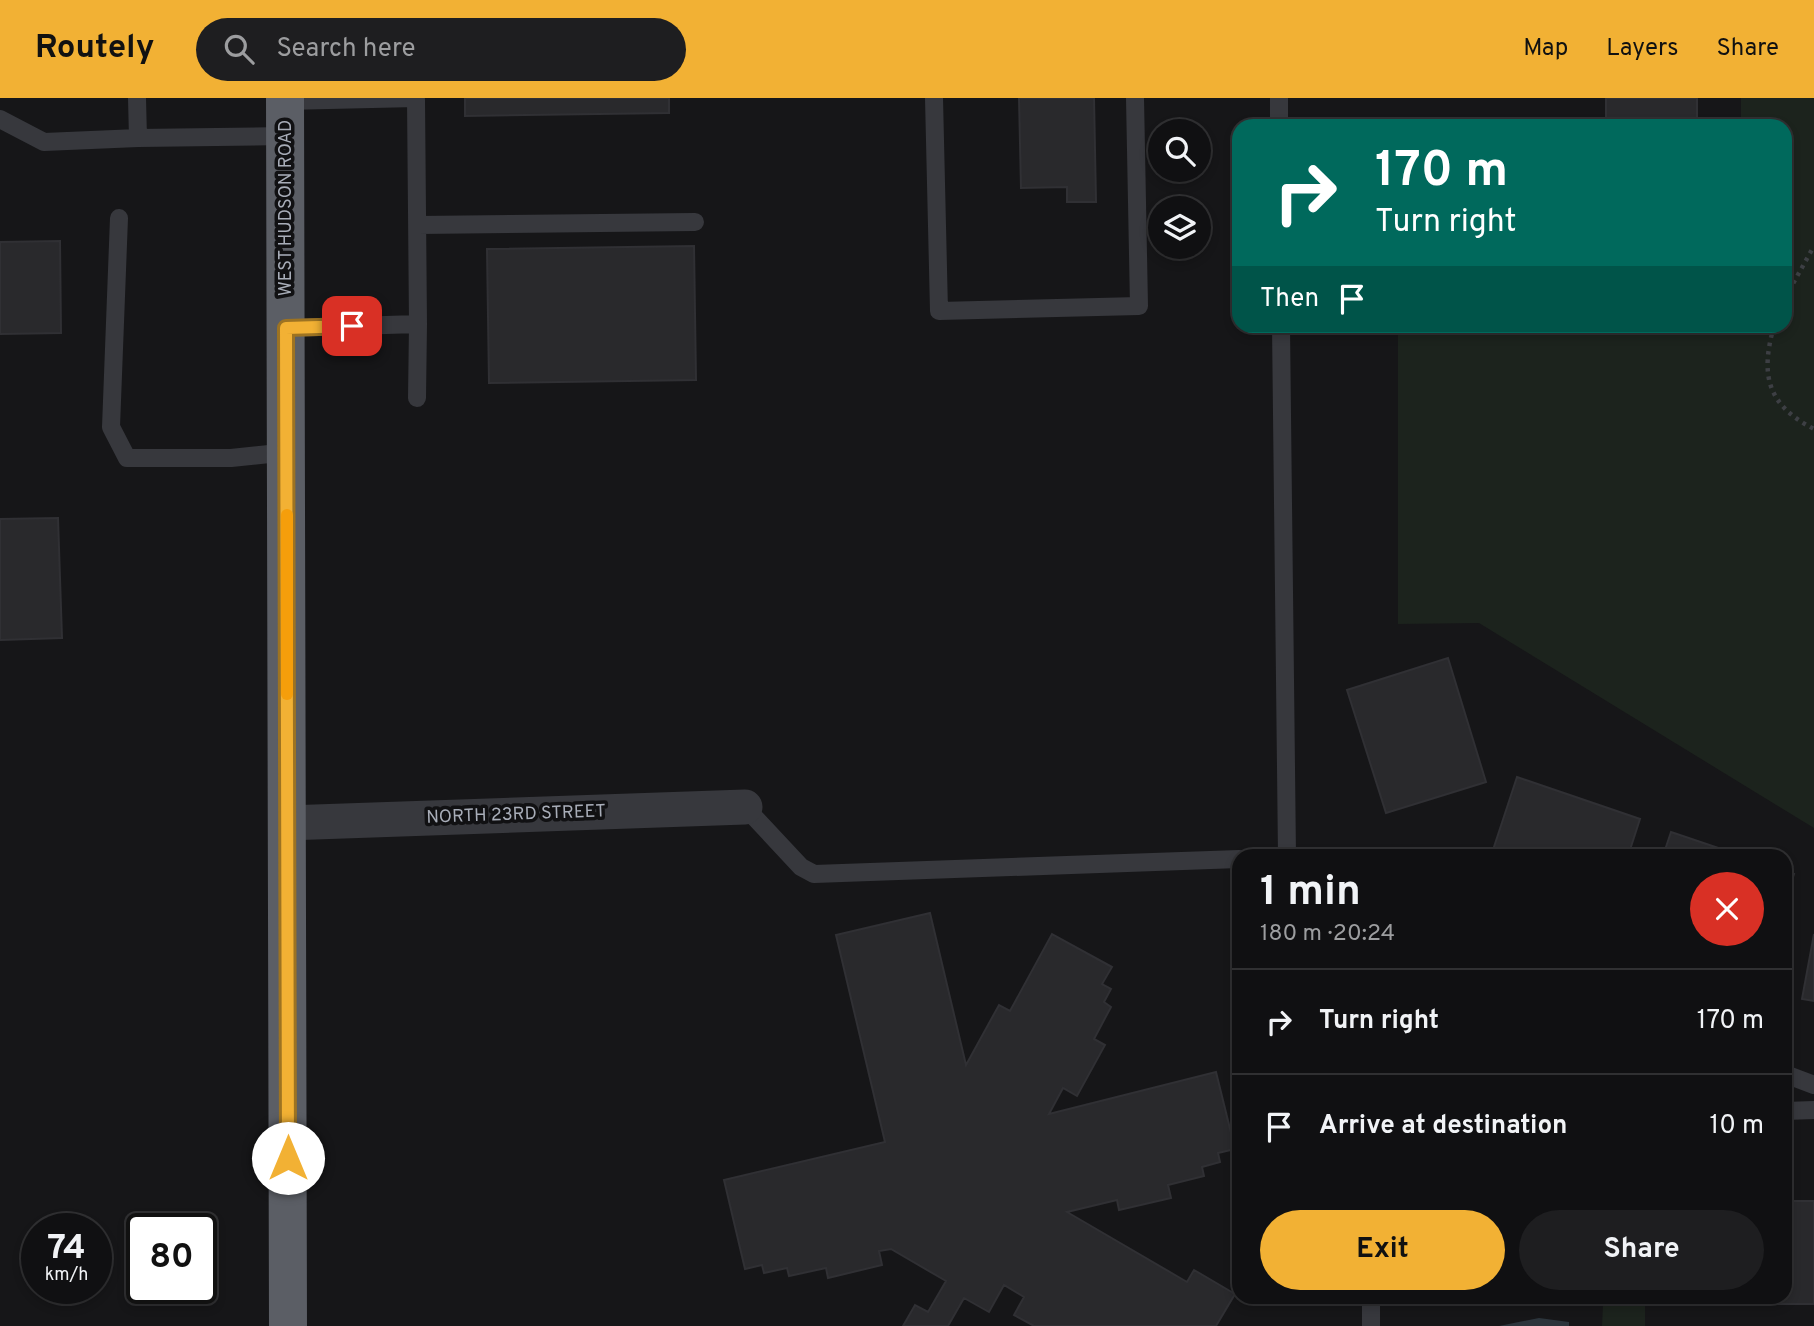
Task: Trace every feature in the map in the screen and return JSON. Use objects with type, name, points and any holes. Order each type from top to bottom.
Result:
[{"type":"highway","name":"WEST HUDSON ROAD","points":[[285,112],[288,453],[288,1326]]},
{"type":"street","name":"NORTH 23RD STREET","points":[[286,823],[745,807]]},
{"type":"lane","points":[[137,98],[138,138]]},
{"type":"lane","points":[[934,98],[939,311],[1139,306],[1135,98]]},
{"type":"lane","points":[[1279,98],[1279,119]]},
{"type":"lane","points":[[0,119],[44,142],[138,138],[285,112],[416,99],[417,398]]},
{"type":"lane","points":[[119,218],[111,427],[127,458],[231,458],[288,453]]},
{"type":"lane","points":[[418,225],[695,222]]},
{"type":"lane","points":[[286,328],[418,324]]},
{"type":"lane","points":[[1282,333],[1287,849]]},
{"type":"lane","points":[[745,807],[801,867],[814,874],[1232,859]]},
{"type":"lane","points":[[1792,1077],[1814,1085]]},
{"type":"lane","points":[[1792,1111],[1814,1110]]},
{"type":"lane","points":[[1371,1304],[1371,1326]]},
{"type":"path","points":[[1792,285],[1814,246]]},
{"type":"path","points":[[1773,333],[1768,366],[1772,394],[1787,413],[1814,429]]},
{"type":"shaded area","points":[[1741,98],[1814,98],[1814,828],[1479,623],[1398,624],[1398,333],[1792,333],[1792,119],[1741,119]]},
{"type":"shaded area","points":[[1603,1304],[1645,1304],[1645,1326],[1602,1326]]},
{"type":"shaded area","points":[[1539,1318],[1569,1322],[1569,1326],[1499,1326]]},
{"type":"building","points":[[465,98],[669,98],[669,113],[465,116]]},
{"type":"building","points":[[1019,98],[1094,98],[1096,202],[1067,202],[1067,187],[1021,188]]},
{"type":"building","points":[[1606,98],[1697,98],[1697,119],[1606,119]]},
{"type":"building","points":[[60,241],[61,333],[0,334],[0,242]]},
{"type":"building","points":[[694,246],[696,380],[489,383],[487,249]]},
{"type":"building","points":[[58,518],[62,638],[0,640],[0,519]]},
{"type":"building","points":[[1448,658],[1486,782],[1386,813],[1347,690]]},
{"type":"building","points":[[1517,777],[1640,819],[1630,849],[1493,849]]},
{"type":"building","points":[[1671,832],[1721,849],[1665,849]]},
{"type":"building","points":[[930,913],[966,1065],[999,1005],[1010,1011],[1052,934],[1112,967],[1102,984],[1111,989],[1104,1002],[1111,1007],[1094,1039],[1105,1045],[1077,1096],[1063,1088],[1049,1114],[1216,1072],[1232,1137],[1232,1150],[1218,1153],[1220,1162],[1202,1167],[1204,1176],[1168,1185],[1171,1198],[1119,1210],[1117,1200],[1067,1212],[1187,1282],[1194,1270],[1232,1292],[1232,1299],[1216,1326],[1034,1326],[1014,1315],[1024,1297],[1004,1285],[989,1312],[964,1298],[948,1326],[903,1326],[915,1305],[928,1312],[946,1281],[891,1249],[879,1251],[882,1265],[828,1278],[826,1268],[789,1276],[787,1268],[764,1273],[762,1265],[745,1269],[724,1180],[885,1142],[836,935]]},
{"type":"building","points":[[1814,934],[1814,1001],[1802,999]]},
{"type":"building","points":[[1792,1201],[1814,1201],[1814,1304],[1792,1304]]},
{"type":"slow traffic","points":[[287,515],[287,694]]},
{"type":"route","points":[[288,1158],[286,328],[352,326]]}]
